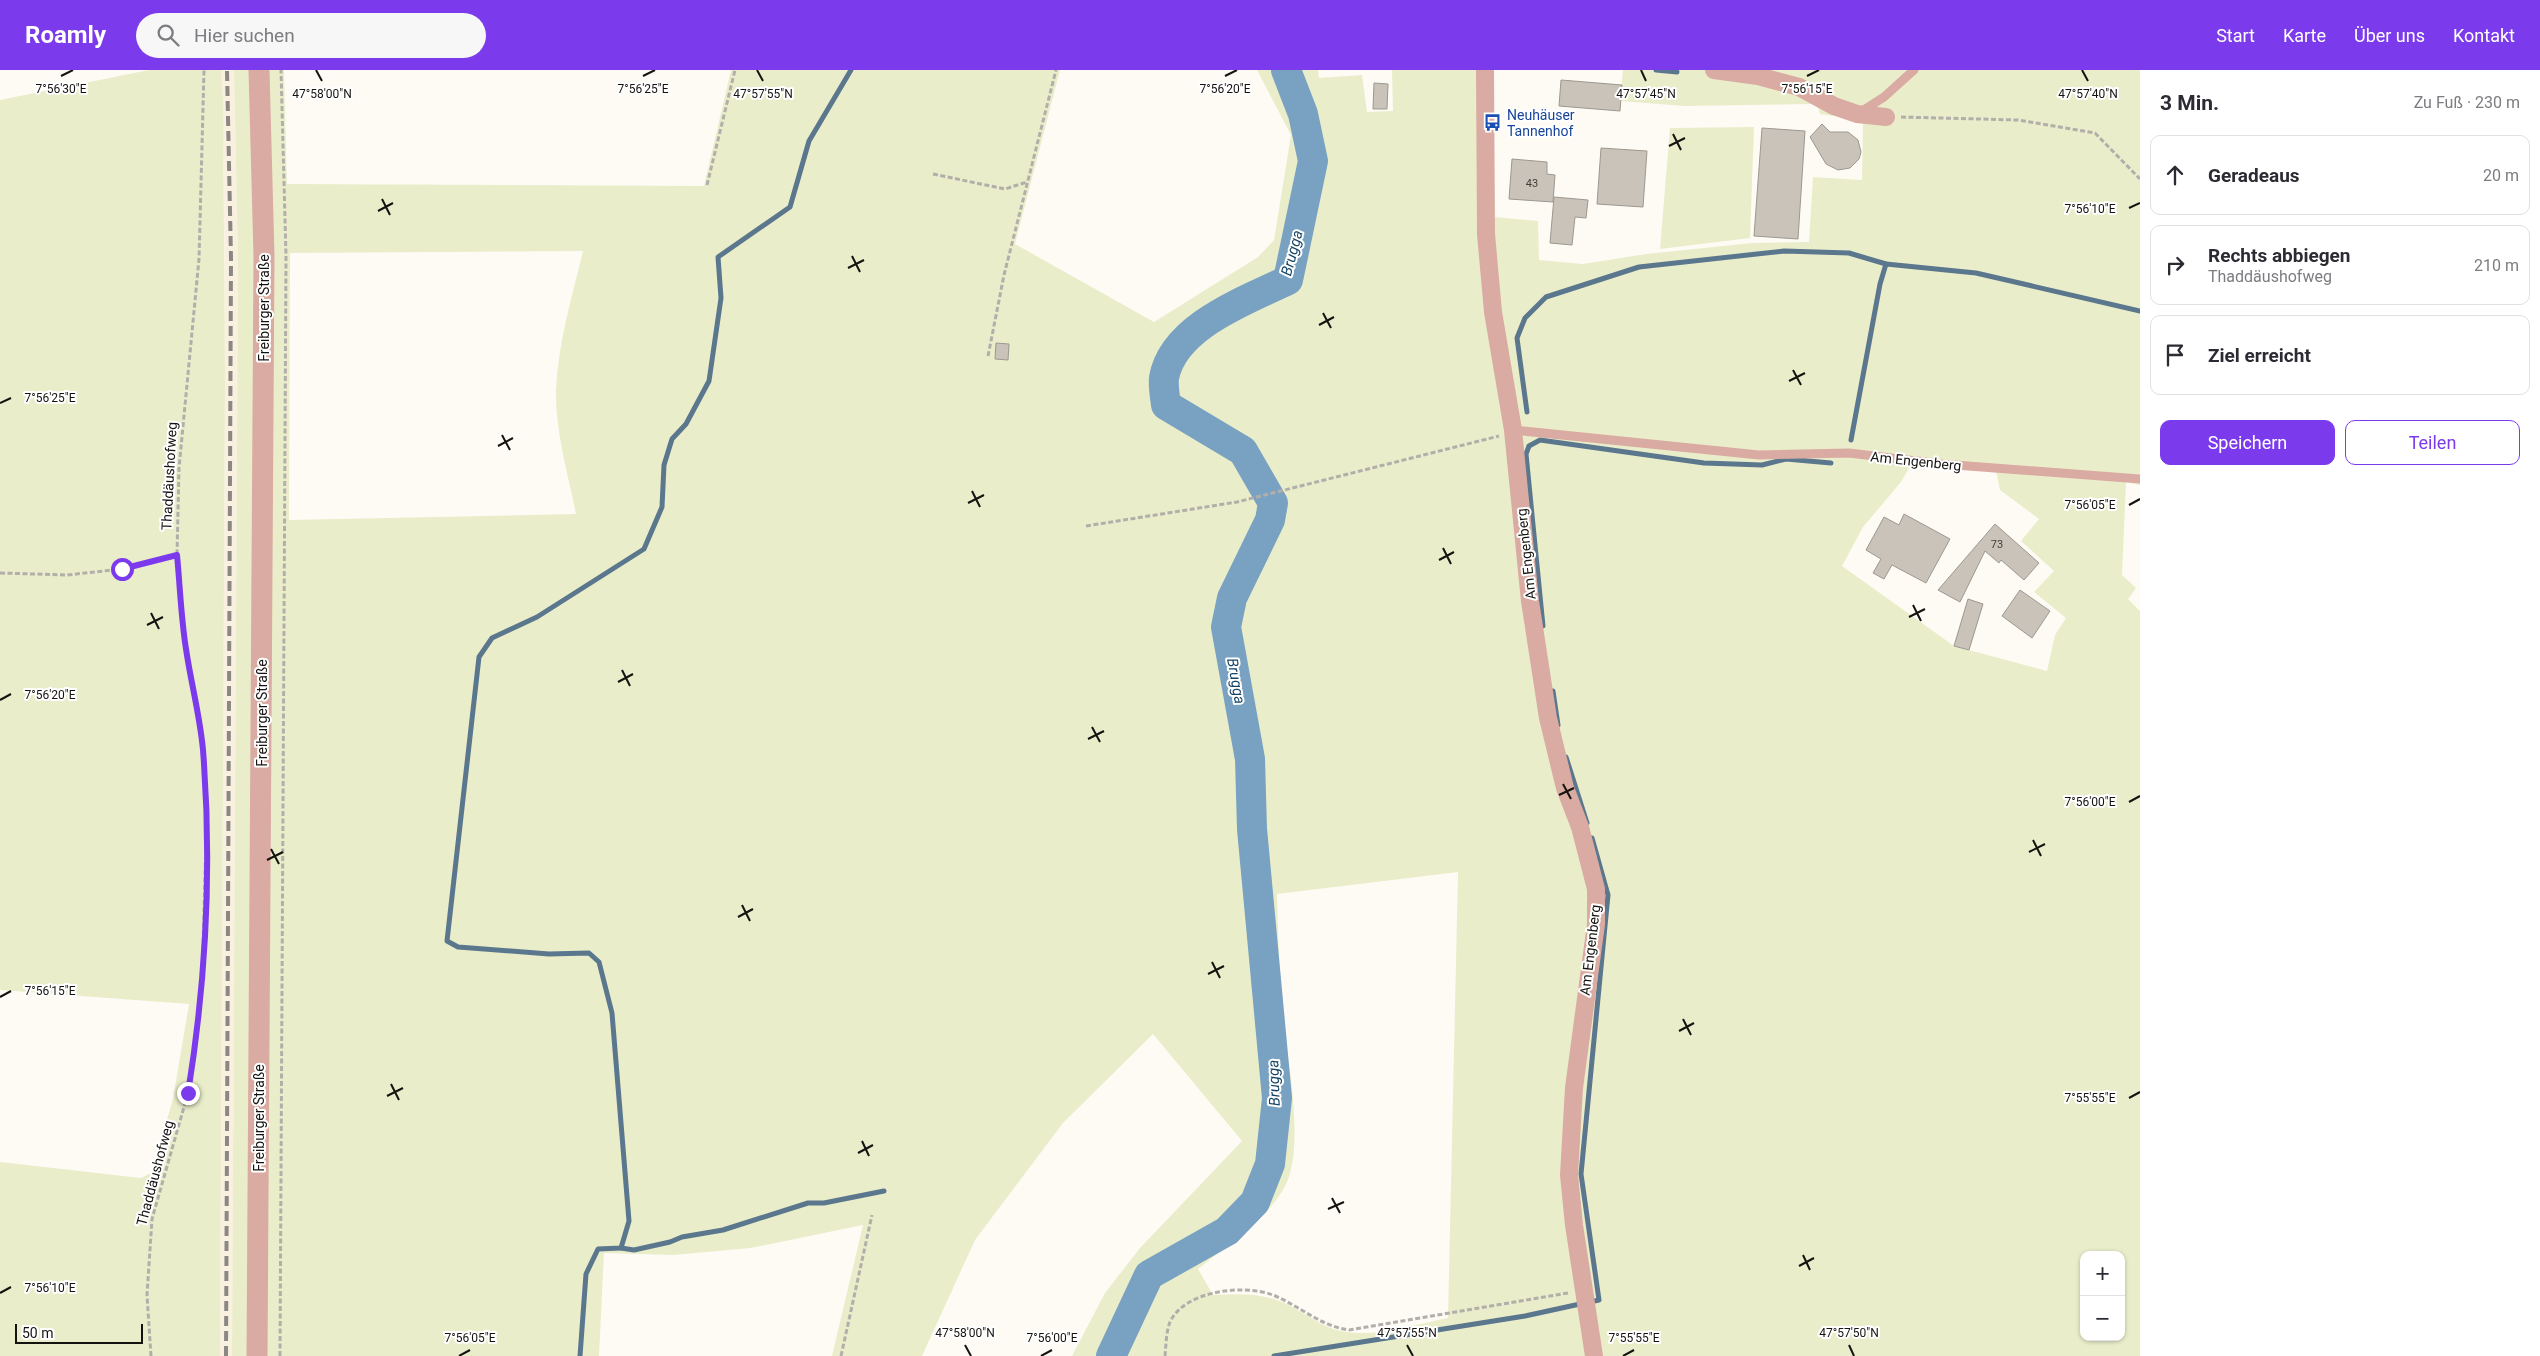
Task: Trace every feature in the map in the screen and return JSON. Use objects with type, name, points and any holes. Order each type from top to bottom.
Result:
[{"type":"street","name":"Freiburger Straße","points":[[257,1356],[264,275],[259,70]]},
{"type":"street","name":"Am Engenberg","points":[[1485,70],[1486,234],[1494,312],[1513,430],[1530,602],[1548,718],[1565,788],[1580,828],[1596,889],[1596,924],[1574,1088],[1570,1175],[1594,1356]]},
{"type":"street","points":[[1714,70],[1758,76],[1799,87],[1834,106],[1857,114],[1886,117]]},
{"type":"lane","points":[[1857,114],[1884,97],[1914,70]]},
{"type":"lane","name":"Am Engenberg","points":[[1513,430],[1759,455],[1849,454],[1942,464],[2140,479]]},
{"type":"path","name":"Thaddäushofweg","points":[[151,1356],[147,1295],[152,1219],[188,1093],[196,1048],[202,983],[207,804],[203,747],[186,647],[177,555],[179,468],[199,259],[204,70]]},
{"type":"path","points":[[280,1356],[286,256],[281,70]]},
{"type":"path","points":[[707,185],[736,70]]},
{"type":"path","points":[[988,356],[1004,275],[1056,70]]},
{"type":"path","points":[[1886,117],[2018,120],[2095,133],[2140,179]]},
{"type":"path","points":[[933,174],[1005,189],[1028,182]]},
{"type":"path","points":[[1086,526],[1237,502],[1286,491],[1497,436],[1513,430]]},
{"type":"path","points":[[0,573],[67,574],[122,569],[177,555]]},
{"type":"path","points":[[841,1356],[872,1215]]},
{"type":"path","points":[[1165,1356],[1169,1324],[1172,1318],[1194,1300],[1211,1292],[1245,1290],[1272,1295],[1332,1328],[1349,1330],[1584,1290]]},
{"type":"shaded area","points":[[221,70],[234,70],[238,260],[232,1356],[220,1356],[225,374],[224,169]]},
{"type":"green space","points":[[149,70],[221,70],[223,103],[225,374],[220,1356],[0,1356],[0,1162],[141,1178],[151,1173],[173,1099],[189,1004],[0,990],[0,100]]},
{"type":"green space","points":[[234,70],[284,70],[287,184],[704,186],[731,70],[1060,70],[1015,244],[1154,322],[1258,257],[1274,240],[1291,135],[1257,70],[1318,70],[1319,78],[1362,75],[1367,112],[1393,111],[1392,70],[1491,70],[1495,217],[1538,221],[1539,260],[1583,264],[1646,254],[1752,243],[1809,242],[1813,177],[1862,180],[1863,120],[1820,114],[1817,104],[1685,106],[1620,101],[1623,70],[2140,70],[2140,485],[2126,482],[2122,575],[2136,588],[2128,599],[2140,611],[2140,1356],[1072,1356],[1105,1293],[1140,1248],[1242,1141],[1153,1034],[1063,1123],[975,1240],[922,1356],[832,1356],[863,1225],[751,1248],[673,1255],[604,1253],[599,1356],[232,1356],[238,260]],"holes":[[[583,251],[563,337],[556,390],[560,437],[576,514],[289,520],[290,253]],[[1911,465],[1996,471],[2000,490],[2039,519],[2021,541],[2054,571],[2034,592],[2066,618],[2055,635],[2047,671],[1954,646],[1842,566],[1863,527],[1901,482]],[[1458,872],[1448,1318],[1370,1333],[1346,1332],[1318,1322],[1274,1299],[1236,1294],[1213,1295],[1198,1269],[1267,1212],[1284,1188],[1291,1171],[1295,1126],[1282,1008],[1277,894]]]},
{"type":"green space","points":[[1754,127],[1750,238],[1660,249],[1670,128]]},
{"type":"building","points":[[1561,80],[1622,85],[1620,111],[1559,106]]},
{"type":"building","points":[[1374,83],[1388,84],[1387,109],[1373,109]]},
{"type":"building","points":[[1822,124],[1830,132],[1848,132],[1858,140],[1861,152],[1859,159],[1850,168],[1838,170],[1826,164],[1810,137]]},
{"type":"building","points":[[1762,128],[1805,131],[1798,239],[1754,236]]},
{"type":"building","points":[[1601,148],[1647,151],[1643,207],[1597,204]]},
{"type":"building","points":[[1512,159],[1547,162],[1547,174],[1555,175],[1553,202],[1509,199]]},
{"type":"building","points":[[1554,197],[1588,200],[1586,218],[1575,217],[1572,245],[1550,243]]},
{"type":"building","points":[[996,343],[1009,344],[1008,360],[995,359]]},
{"type":"building","points":[[1904,514],[1950,539],[1926,583],[1892,565],[1884,579],[1873,573],[1881,559],[1866,550],[1884,517],[1899,525]]},
{"type":"building","points":[[1995,524],[2039,563],[2024,580],[2001,560],[1999,563],[1985,551],[1960,602],[1938,590]]},
{"type":"building","points":[[2020,590],[2050,611],[2032,638],[2002,616]]},
{"type":"building","points":[[1968,599],[1983,604],[1969,650],[1954,646]]},
{"type":"waterway","points":[[580,1356],[586,1274],[598,1249],[621,1248],[629,1221],[612,1013],[599,962],[589,953],[549,954],[458,947],[447,941],[479,657],[492,638],[537,617],[644,549],[662,507],[664,465],[672,439],[686,424],[709,381],[721,298],[718,257],[790,207],[809,141],[851,70]]},
{"type":"waterway","name":"Brugga","points":[[1111,1356],[1149,1275],[1227,1231],[1255,1202],[1270,1164],[1277,1098],[1252,829],[1250,759],[1226,627],[1232,598],[1270,520],[1273,503],[1243,451],[1166,405],[1164,378],[1170,360],[1181,344],[1196,329],[1233,306],[1288,280],[1313,161],[1303,114],[1286,70]]},
{"type":"waterway","points":[[1656,70],[1677,72]]},
{"type":"waterway","points":[[1527,412],[1517,338],[1525,318],[1546,297],[1639,267],[1784,251],[1849,253],[1886,264],[1976,273],[2140,311]]},
{"type":"waterway","points":[[1851,440],[1880,284],[1886,264]]},
{"type":"waterway","points":[[1543,626],[1526,454],[1529,446],[1540,440],[1704,463],[1762,465],[1786,459],[1831,463]]},
{"type":"waterway","points":[[1553,691],[1558,725]]},
{"type":"waterway","points":[[1566,757],[1587,823]]},
{"type":"waterway","points":[[1590,1302],[1599,1300],[1581,1174],[1608,895],[1592,838]]},
{"type":"waterway","points":[[621,1248],[634,1250],[670,1242],[682,1237],[723,1230],[808,1203],[824,1203],[884,1191]]},
{"type":"waterway","points":[[1274,1356],[1525,1316],[1580,1304]]},
{"type":"railway","points":[[226,1356],[231,258],[227,70]]},
{"type":"place","name":"Neuhäuser Tannenhof","points":[[1493,123]]},
{"type":"route","points":[[122,569],[177,555],[186,647],[203,747],[207,804],[202,983],[197,1038],[188,1093]]}]
